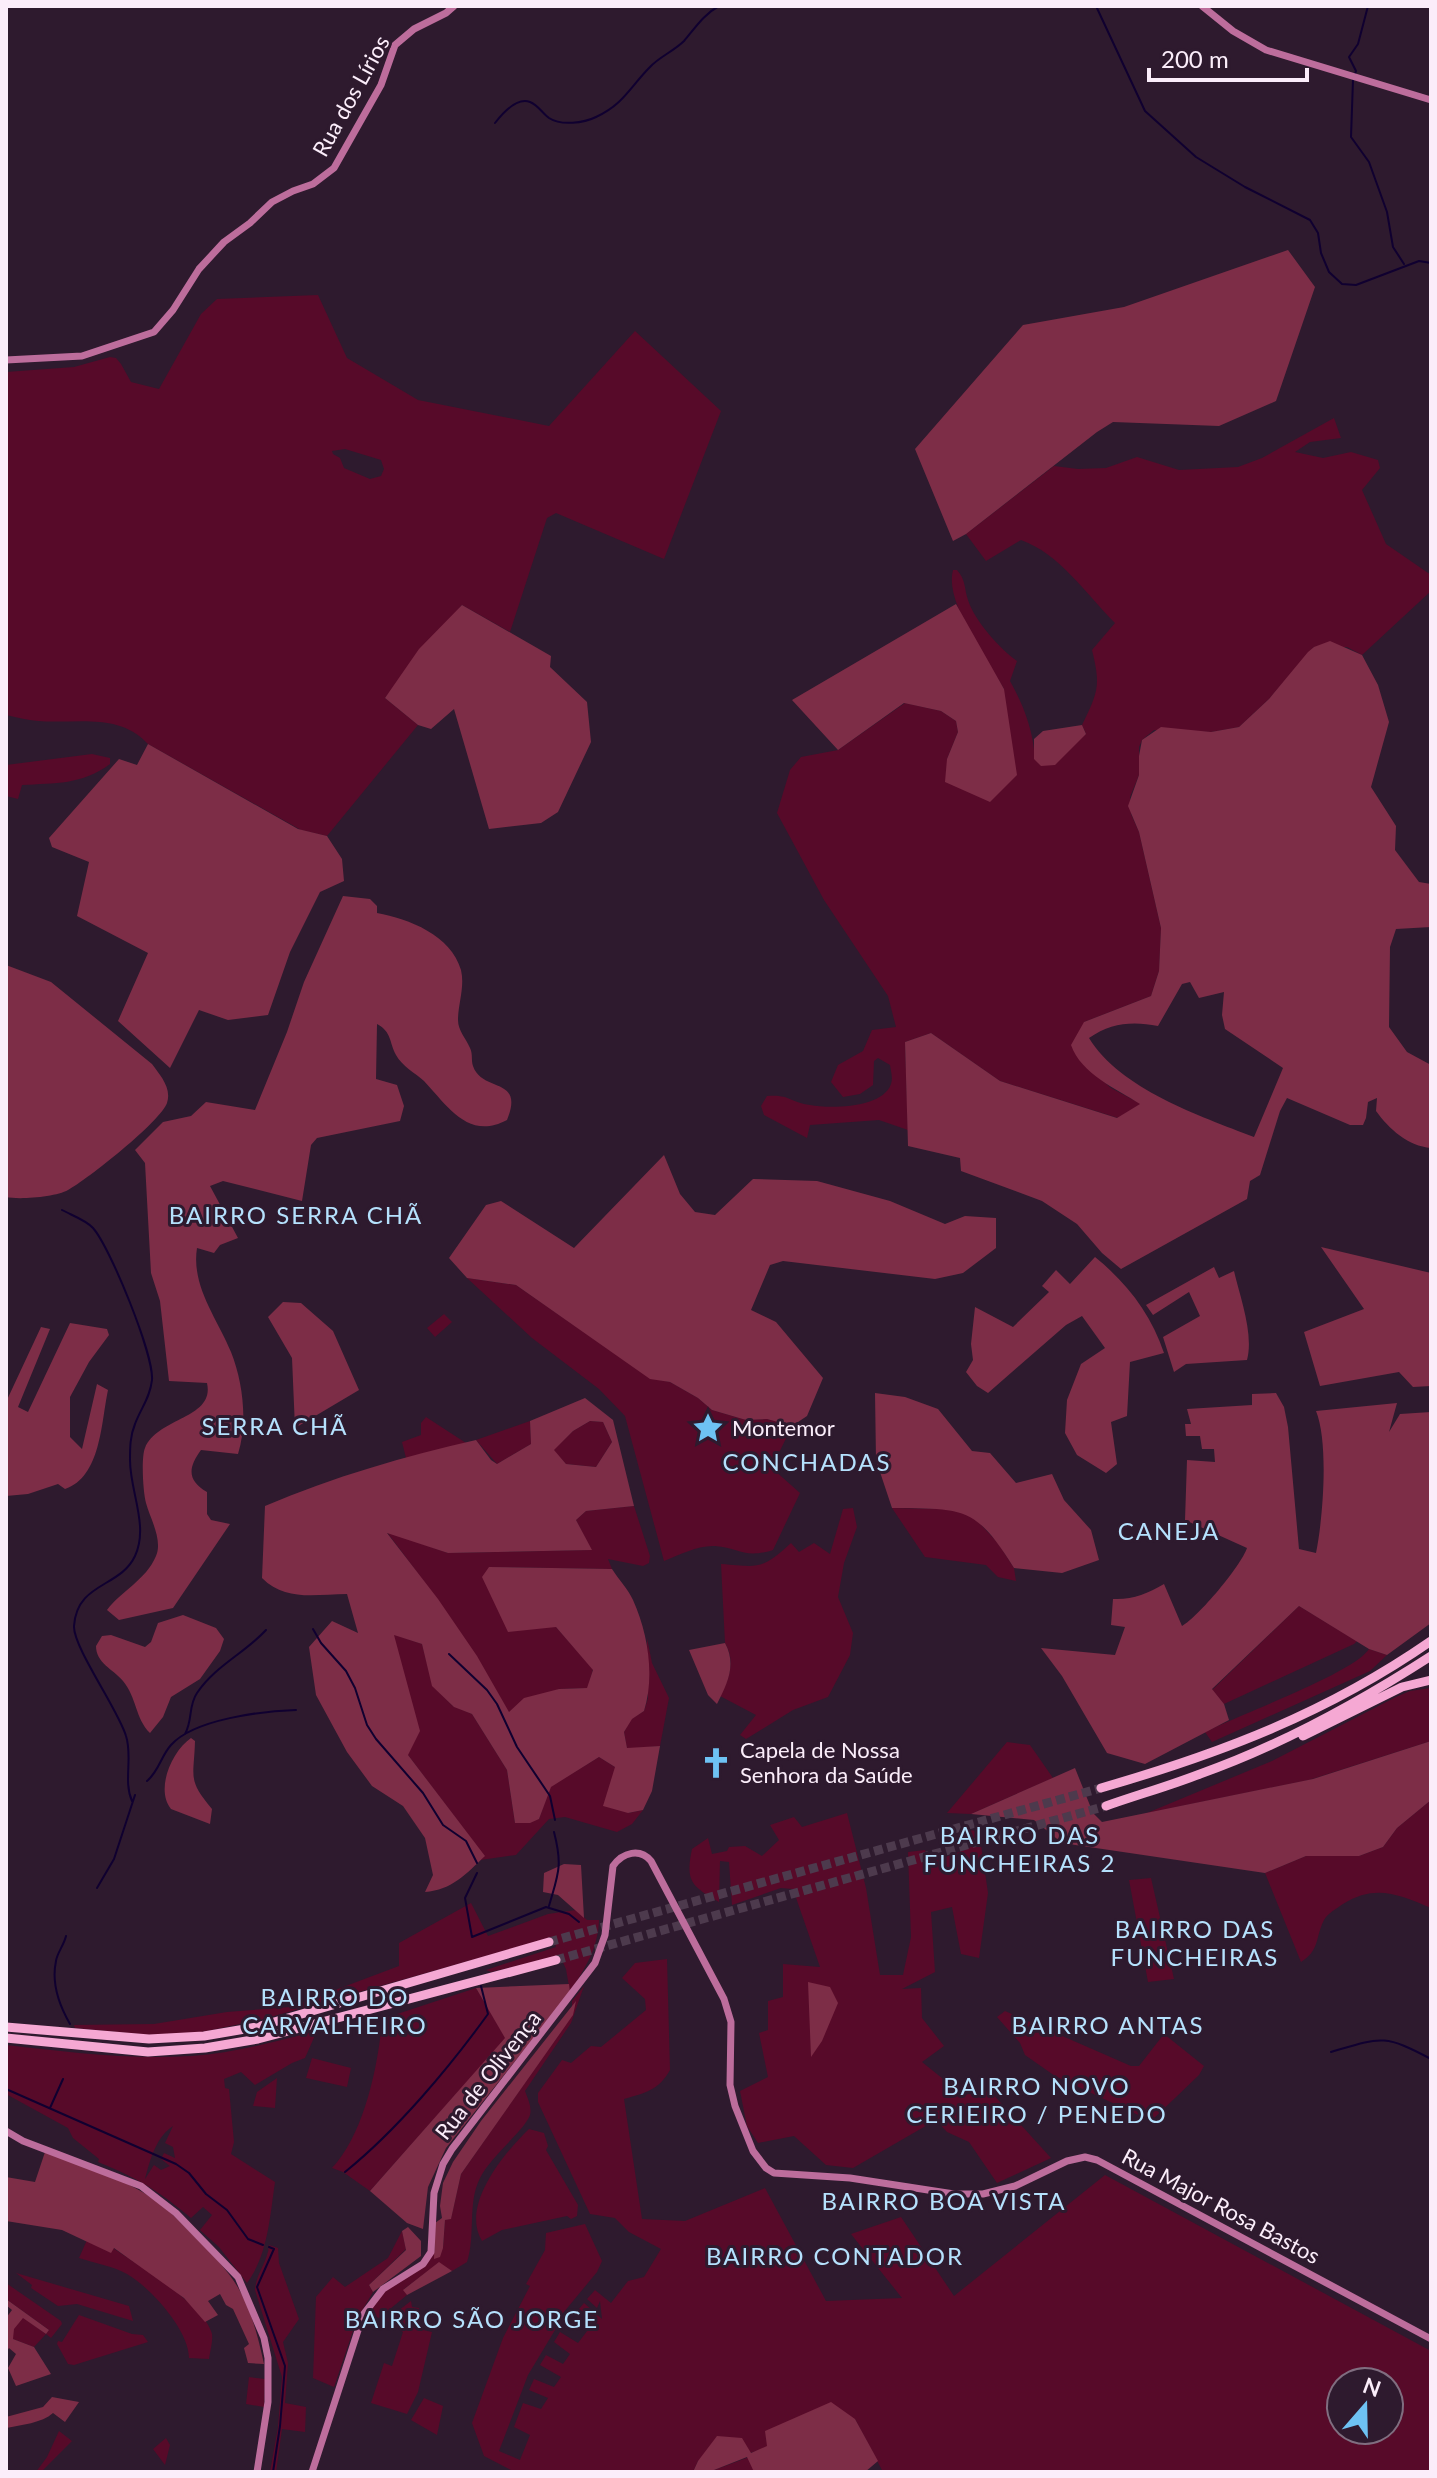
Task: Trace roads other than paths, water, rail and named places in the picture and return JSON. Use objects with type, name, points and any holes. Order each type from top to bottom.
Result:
[{"type":"highway","points":[[1400,1662],[1431,1635]]},
{"type":"highway","points":[[1101,1788],[1203,1757],[1274,1730],[1319,1709],[1431,1641]]},
{"type":"highway","points":[[1106,1806],[1224,1765],[1308,1728],[1431,1656]]},
{"type":"highway","points":[[1158,1788],[1206,1778],[1334,1722],[1394,1690],[1431,1680]]},
{"type":"highway","points":[[6,2027],[149,2039],[204,2036],[257,2027],[549,1942]]},
{"type":"highway","points":[[6,2038],[148,2052],[205,2048],[258,2039],[556,1960]]},
{"type":"main road","name":"Rua dos Lírios","points":[[6,360],[82,356],[154,332],[173,310],[199,269],[224,242],[272,202],[313,184],[334,168],[381,85],[395,45],[414,29],[454,6]]},
{"type":"main road","points":[[1202,6],[1233,31],[1266,50],[1431,100]]},
{"type":"main road","name":"Rua Major Rosa Bastos","points":[[638,1853],[651,1861],[724,1999],[731,2022],[730,2085],[735,2106],[753,2151],[769,2170],[788,2176],[838,2177],[954,2194],[983,2194],[1015,2186],[1067,2161],[1085,2157],[1097,2160],[1431,2339]]},
{"type":"main road","name":"Rua de Olivença","points":[[312,2472],[363,2315],[383,2289],[423,2264],[428,2257],[433,2245],[434,2193],[443,2164],[595,1963],[605,1935],[613,1866],[624,1856],[638,1853]]},
{"type":"main road","points":[[6,2131],[23,2141],[141,2186],[176,2213],[238,2277],[264,2338],[268,2358],[268,2402],[257,2472]]},
{"type":"waterway","points":[[495,123],[510,107],[525,101],[533,103],[549,118],[566,123],[579,122],[606,112],[654,63],[680,45],[704,17],[719,6]]},
{"type":"waterway","points":[[1096,6],[1145,111],[1196,157],[1245,187],[1310,220],[1318,233],[1321,253],[1329,272],[1342,284],[1356,285],[1419,261],[1431,263]]},
{"type":"waterway","points":[[1355,74],[1349,57],[1358,44],[1368,6]]},
{"type":"waterway","points":[[1353,80],[1351,137],[1369,162],[1387,212],[1393,247],[1404,264]]},
{"type":"waterway","points":[[62,1210],[90,1225],[110,1256],[130,1302],[151,1367],[151,1386],[133,1428],[130,1446],[131,1472],[140,1521],[139,1545],[128,1566],[83,1601],[74,1626],[81,1649],[126,1736],[128,1785],[132,1801]]},
{"type":"waterway","points":[[313,1629],[346,1671],[367,1725],[376,1739],[423,1793],[443,1825],[466,1841],[477,1863]]},
{"type":"waterway","points":[[185,1734],[194,1698],[204,1683],[266,1630]]},
{"type":"waterway","points":[[449,1654],[487,1690],[497,1704],[517,1747],[550,1796],[555,1820]]},
{"type":"waterway","points":[[147,1781],[171,1745],[196,1729],[230,1718],[296,1710]]},
{"type":"waterway","points":[[97,1888],[114,1859],[135,1795]]},
{"type":"waterway","points":[[549,1906],[558,1870],[554,1832]]},
{"type":"waterway","points":[[477,1873],[465,1898],[472,1937],[546,1907],[569,1914],[579,1922]]},
{"type":"waterway","points":[[66,1936],[57,1958],[55,1986],[70,2024]]},
{"type":"waterway","points":[[345,2172],[421,2098],[488,2014],[481,1986]]},
{"type":"waterway","points":[[1331,2052],[1382,2040],[1403,2045],[1431,2059]]},
{"type":"waterway","points":[[50,2108],[63,2079]]},
{"type":"waterway","points":[[6,2089],[176,2164],[227,2210],[248,2239],[263,2245]]},
{"type":"waterway","points":[[269,2247],[274,2249],[257,2287],[285,2366],[273,2472]]},
{"type":"tunnel","points":[[549,1942],[1101,1788]]},
{"type":"tunnel","points":[[556,1960],[1106,1806]]},
{"type":"place","name":"Montemor","points":[[708,1428]]},
{"type":"place","name":"Capela de Nossa Senhora da Saúde","points":[[716,1763]]},
{"type":"district","name":"BAIRRO SERRA CHÃ","points":[[296,1216]]},
{"type":"district","name":"SERRA CHÃ","points":[[275,1427]]},
{"type":"district","name":"CONCHADAS","points":[[807,1463]]},
{"type":"district","name":"CANEJA","points":[[1169,1532]]},
{"type":"district","name":"BAIRRO DAS FUNCHEIRAS 2","points":[[1020,1850]]},
{"type":"district","name":"BAIRRO DAS FUNCHEIRAS","points":[[1195,1944]]},
{"type":"district","name":"BAIRRO DO CARVALHEIRO","points":[[335,2012]]},
{"type":"district","name":"BAIRRO ANTAS","points":[[1108,2026]]},
{"type":"district","name":"BAIRRO NOVO CERIEIRO / PENEDO","points":[[1037,2101]]},
{"type":"district","name":"BAIRRO BOA VISTA","points":[[944,2202]]},
{"type":"district","name":"BAIRRO CONTADOR","points":[[835,2257]]},
{"type":"district","name":"BAIRRO SÃO JORGE","points":[[472,2320]]}]
